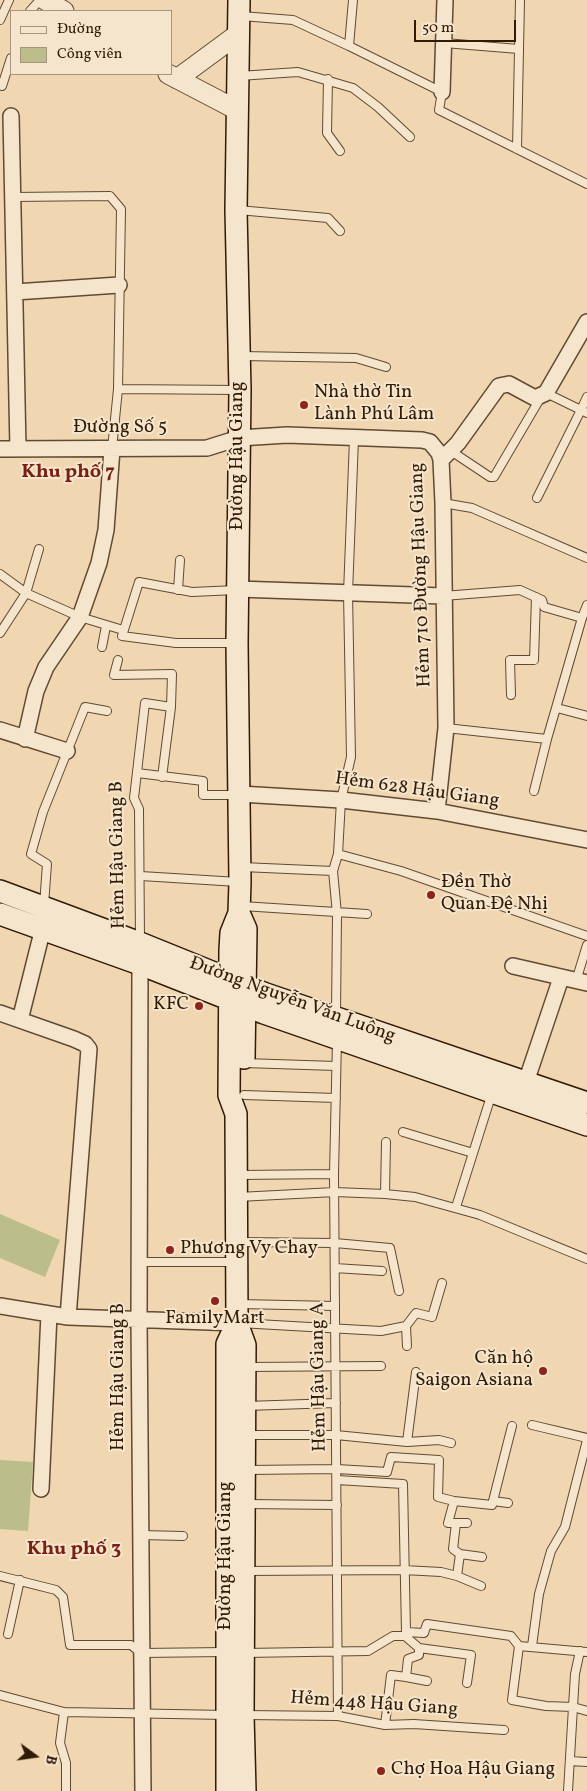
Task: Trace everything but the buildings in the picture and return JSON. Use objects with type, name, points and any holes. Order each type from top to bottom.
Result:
[{"type":"main road","name":"Đường Hậu Giang","points":[[239,17],[236,210],[240,390],[237,643],[240,909],[246,929],[229,1095],[240,1104]]},
{"type":"main road","name":"Đường Nguyễn Văn Luông","points":[[0,891],[43,918],[140,964],[238,993],[587,1125]]},
{"type":"main road","name":"Đường Nguyễn Văn Luông","points":[[0,914],[43,918],[140,943],[238,993]]},
{"type":"main road","name":"Đường Hậu Giang","points":[[235,1652],[243,1571],[245,1345],[237,1314],[236,1175],[244,1064],[238,993]]},
{"type":"main road","name":"Đường Nguyễn Văn Luông","points":[[336,1029],[526,1082],[587,1103]]},
{"type":"main road","name":"Đường Hậu Giang","points":[[227,1791],[235,1715],[228,1344],[237,1314]]},
{"type":"main road","name":"Đường Hậu Giang","points":[[235,1715],[246,1791]]},
{"type":"street","points":[[45,0],[62,10]]},
{"type":"street","points":[[442,92],[445,0]]},
{"type":"street","points":[[237,110],[173,76],[239,17]]},
{"type":"street","points":[[11,116],[6,147],[12,197],[18,449]]},
{"type":"street","points":[[15,292],[119,285]]},
{"type":"street","points":[[446,455],[499,386],[509,384],[529,396],[543,395],[587,322]]},
{"type":"street","name":"Hẻm 710 Đường Hậu Giang","points":[[239,438],[287,435],[354,439],[422,440],[446,455],[443,503],[446,728],[437,811]]},
{"type":"street","name":"Đường Số 5","points":[[0,449],[207,448],[239,438]]},
{"type":"street","points":[[25,739],[36,691],[46,667],[80,617],[99,563],[106,530],[112,449]]},
{"type":"street","points":[[238,589],[443,596]]},
{"type":"street","points":[[0,730],[67,751]]},
{"type":"street","name":"Hẻm 628 Hậu Giang","points":[[240,794],[340,800],[437,811],[587,840]]},
{"type":"street","points":[[20,1020],[43,918]]},
{"type":"street","name":"Hẻm Hậu Giang B","points":[[140,964],[139,1320],[143,1791]]},
{"type":"street","points":[[513,966],[575,981],[526,1082]]},
{"type":"street","points":[[0,1014],[74,1039],[85,1044],[89,1049],[68,1317]]},
{"type":"street","points":[[0,1306],[68,1317],[139,1320],[237,1314]]},
{"type":"street","points":[[41,1488],[49,1314]]},
{"type":"lane","points":[[0,20],[9,0]]},
{"type":"lane","points":[[31,10],[40,0]]},
{"type":"lane","points":[[349,46],[353,0]]},
{"type":"lane","points":[[517,149],[520,0]]},
{"type":"lane","points":[[239,17],[293,20],[349,46],[442,92],[439,110],[587,184]]},
{"type":"lane","points":[[444,44],[519,49]]},
{"type":"lane","points":[[2,86],[10,61]]},
{"type":"lane","points":[[237,76],[298,72],[328,79],[353,88],[378,107],[410,137]]},
{"type":"lane","points":[[328,79],[327,133],[340,151]]},
{"type":"lane","points":[[12,197],[110,196],[121,209],[118,390],[112,449]]},
{"type":"lane","points":[[236,210],[328,218],[340,231]]},
{"type":"lane","points":[[239,356],[356,358],[386,367]]},
{"type":"lane","points":[[118,390],[240,390]]},
{"type":"lane","points":[[446,455],[490,477],[494,477],[543,395],[584,411]]},
{"type":"lane","points":[[537,498],[584,411],[587,397]]},
{"type":"lane","points":[[141,876],[240,875],[332,871],[338,854],[340,800],[351,756],[348,593],[354,439]]},
{"type":"lane","points":[[443,503],[472,508],[587,558]]},
{"type":"lane","points":[[0,633],[26,593],[39,549]]},
{"type":"lane","points":[[178,590],[180,560]]},
{"type":"lane","points":[[0,574],[26,593],[80,617],[123,630]]},
{"type":"lane","points":[[237,643],[176,643],[122,636],[129,608],[139,582],[192,592],[238,589]]},
{"type":"lane","points":[[443,596],[520,590],[542,600],[544,607],[582,618]]},
{"type":"lane","points":[[511,695],[510,660],[534,660],[536,597]]},
{"type":"lane","points":[[534,791],[546,739],[587,605]]},
{"type":"lane","points":[[0,616],[7,621]]},
{"type":"lane","points":[[102,647],[106,626]]},
{"type":"lane","points":[[118,660],[114,675],[172,674],[171,707],[162,777]]},
{"type":"lane","name":"Hẻm Hậu Giang B","points":[[140,943],[139,809],[134,798],[145,703],[171,707]]},
{"type":"lane","points":[[43,918],[47,864],[31,854],[43,812],[85,707],[107,712]]},
{"type":"lane","points":[[557,708],[587,716]]},
{"type":"lane","points":[[446,728],[546,739]]},
{"type":"lane","points":[[137,773],[203,781],[203,795],[240,794]]},
{"type":"lane","points":[[338,854],[401,871],[587,936]]},
{"type":"lane","name":"Hẻm Hậu Giang A","points":[[332,871],[337,914],[334,1243],[336,1268],[338,1716]]},
{"type":"lane","points":[[240,909],[367,914]]},
{"type":"lane","points":[[575,981],[587,944]]},
{"type":"lane","points":[[244,1064],[336,1066]]},
{"type":"lane","points":[[456,1207],[493,1091]]},
{"type":"lane","points":[[240,1104],[336,1098]]},
{"type":"lane","points":[[404,1132],[473,1153]]},
{"type":"lane","points":[[385,1194],[386,1142]]},
{"type":"lane","points":[[236,1175],[334,1174]]},
{"type":"lane","points":[[236,1197],[335,1192],[415,1197],[456,1207],[587,1259]]},
{"type":"lane","points":[[140,1262],[334,1243],[390,1248],[399,1291]]},
{"type":"lane","points":[[336,1268],[382,1271]]},
{"type":"lane","points":[[407,1346],[406,1326],[416,1313],[432,1317],[442,1283]]},
{"type":"lane","points":[[237,1314],[335,1306]]},
{"type":"lane","points":[[237,1314],[380,1331],[406,1326]]},
{"type":"lane","points":[[244,1367],[381,1366]]},
{"type":"lane","points":[[407,1442],[416,1372]]},
{"type":"lane","points":[[244,1406],[336,1403]]},
{"type":"lane","points":[[532,1425],[587,1439],[565,1527],[551,1550],[539,1594],[532,1646]]},
{"type":"lane","points":[[244,1470],[337,1469],[387,1472],[391,1457],[439,1460],[438,1497],[454,1501],[492,1505],[512,1426]]},
{"type":"lane","points":[[244,1435],[336,1435],[407,1442],[439,1440],[451,1443]]},
{"type":"lane","points":[[337,1480],[403,1484],[406,1634],[419,1648],[472,1655],[467,1683]]},
{"type":"lane","points":[[454,1501],[448,1523],[468,1523]]},
{"type":"lane","points":[[493,1501],[508,1503]]},
{"type":"lane","points":[[244,1504],[337,1505]]},
{"type":"lane","points":[[456,1523],[453,1549],[460,1554],[482,1557]]},
{"type":"lane","points":[[141,1536],[183,1536]]},
{"type":"lane","points":[[457,1576],[460,1554]]},
{"type":"lane","points":[[243,1571],[404,1570],[442,1572],[481,1586]]},
{"type":"lane","points":[[0,1576],[56,1590],[63,1598],[70,1645],[131,1645],[141,1653],[368,1651],[392,1636],[424,1633],[428,1624],[511,1636],[519,1646],[512,1700],[546,1706],[573,1707],[587,1711]]},
{"type":"lane","points":[[8,1634],[20,1580]]},
{"type":"lane","points":[[519,1646],[584,1652],[574,1674],[568,1791]]},
{"type":"lane","points":[[406,1677],[408,1659],[419,1655],[419,1648]]},
{"type":"lane","points":[[385,1725],[391,1675],[427,1681]]},
{"type":"lane","name":"Hẻm 448 Hậu Giang","points":[[0,1695],[64,1712],[338,1716],[385,1725],[414,1724],[504,1730]]},
{"type":"lane","points":[[64,1712],[60,1743],[66,1762],[66,1791]]},
{"type":"lane","points":[[570,1761],[587,1762]]},
{"type":"green space","points":[[0,1214],[60,1240],[45,1277],[0,1258]]},
{"type":"green space","points":[[0,1460],[33,1462],[28,1531],[0,1529]]},
{"type":"place","name":"Nhà thờ Tin Lành Phú Lâm","points":[[304,405]]},
{"type":"place","name":"Đền Thờ Quan Đệ Nhị","points":[[431,895]]},
{"type":"place","name":"KFC","points":[[199,1006]]},
{"type":"place","name":"Phương Vy Chay","points":[[170,1250]]},
{"type":"place","name":"FamilyMart","points":[[215,1301]]},
{"type":"place","name":"Căn hộ Saigon Asiana","points":[[543,1371]]},
{"type":"place","name":"Chợ Hoa Hậu Giang","points":[[381,1771]]},
{"type":"district","name":"Khu phố 7","points":[[68,473]]},
{"type":"district","name":"Khu phố 3","points":[[74,1550]]}]
